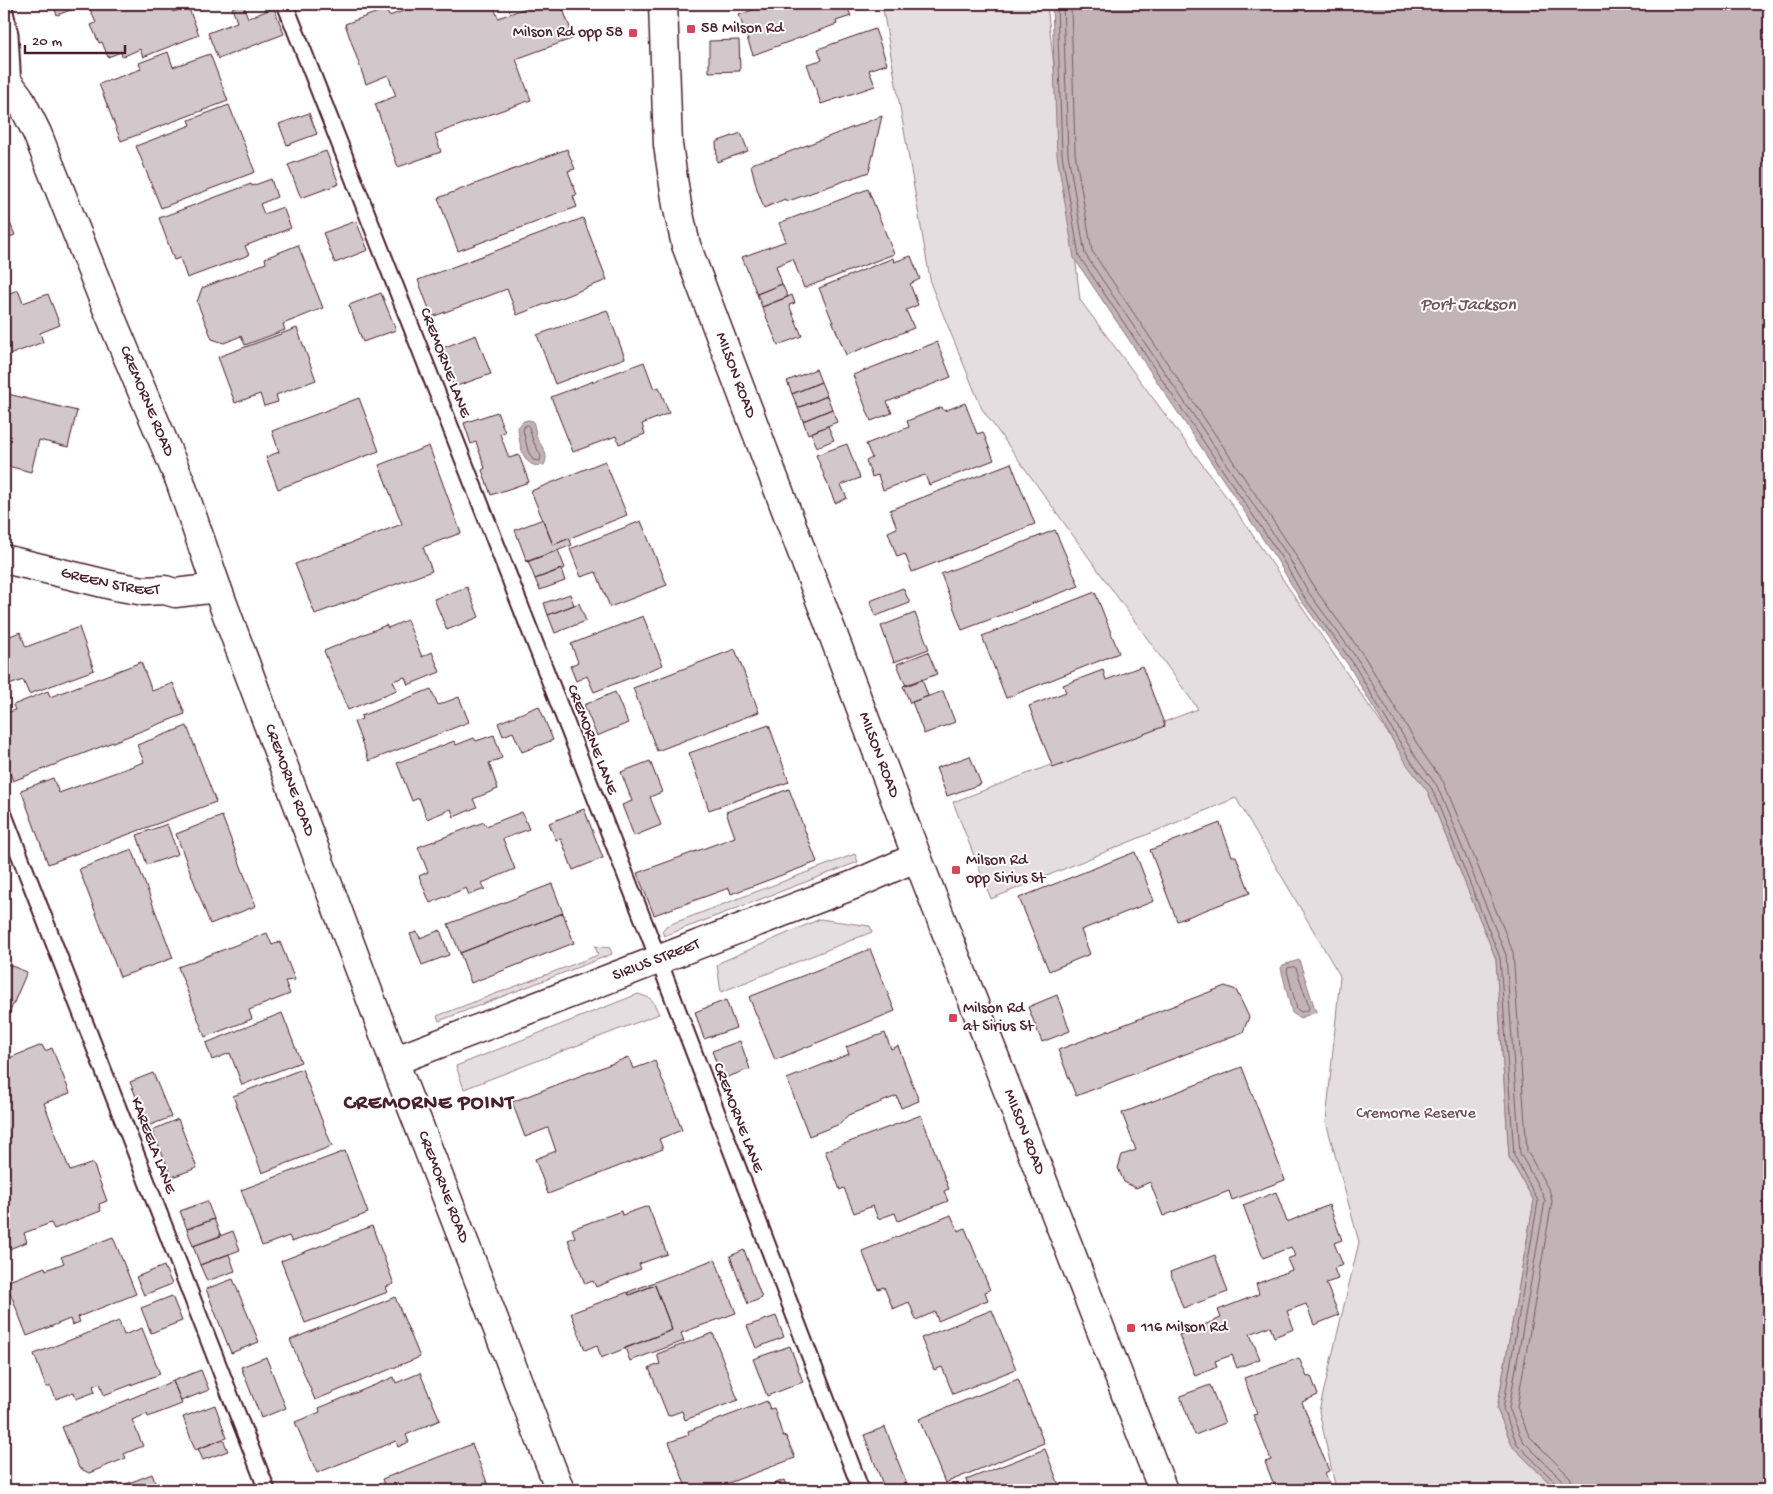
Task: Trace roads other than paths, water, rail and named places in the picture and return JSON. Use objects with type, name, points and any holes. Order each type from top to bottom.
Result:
[{"type":"street","name":"MILSON ROAD","points":[[663,4],[668,145],[677,205],[686,245],[917,857],[1163,1490]]},
{"type":"street","name":"CREMORNE ROAD","points":[[8,83],[37,132],[104,301],[180,481],[217,588],[394,1061],[560,1490]]},
{"type":"street","name":"GREEN STREET","points":[[4,559],[115,586],[144,591],[165,590],[175,593],[217,588]]},
{"type":"street","name":"SIRIUS STREET","points":[[394,1061],[856,884],[917,857]]},
{"type":"lane","name":"CREMORNE LANE","points":[[285,4],[658,960],[862,1490]]},
{"type":"lane","points":[[4,7],[10,34],[8,83]]},
{"type":"lane","name":"KAREELA LANE","points":[[4,815],[266,1490]]},
{"type":"water","name":"Port Jackson","points":[[1052,4],[1769,4],[1769,1490],[1557,1490],[1513,1447],[1497,1409],[1534,1201],[1509,1157],[1496,959],[1428,792],[1408,766],[1349,666],[1300,599],[1277,560],[1074,258],[1057,155]]},
{"type":"water","points":[[528,420],[533,421],[537,438],[544,450],[546,461],[544,465],[537,466],[531,464],[523,454],[518,426]]},
{"type":"water","points":[[1299,960],[1316,1012],[1300,1018],[1292,1013],[1281,968],[1283,965]]},
{"type":"place","name":"58 Milson Rd","points":[[691,29]]},
{"type":"place","name":"Milson Rd opp 58","points":[[633,33]]},
{"type":"place","name":"Milson Rd opp Sirius St","points":[[956,870]]},
{"type":"place","name":"Milson Rd at Sirius St","points":[[953,1018]]},
{"type":"place","name":"116 Milson Rd","points":[[1131,1328]]},
{"type":"district","name":"CREMORNE POINT","points":[[429,1104]]},
{"type":"park label","name":"Cremorne Reserve","points":[[1416,1114]]}]
